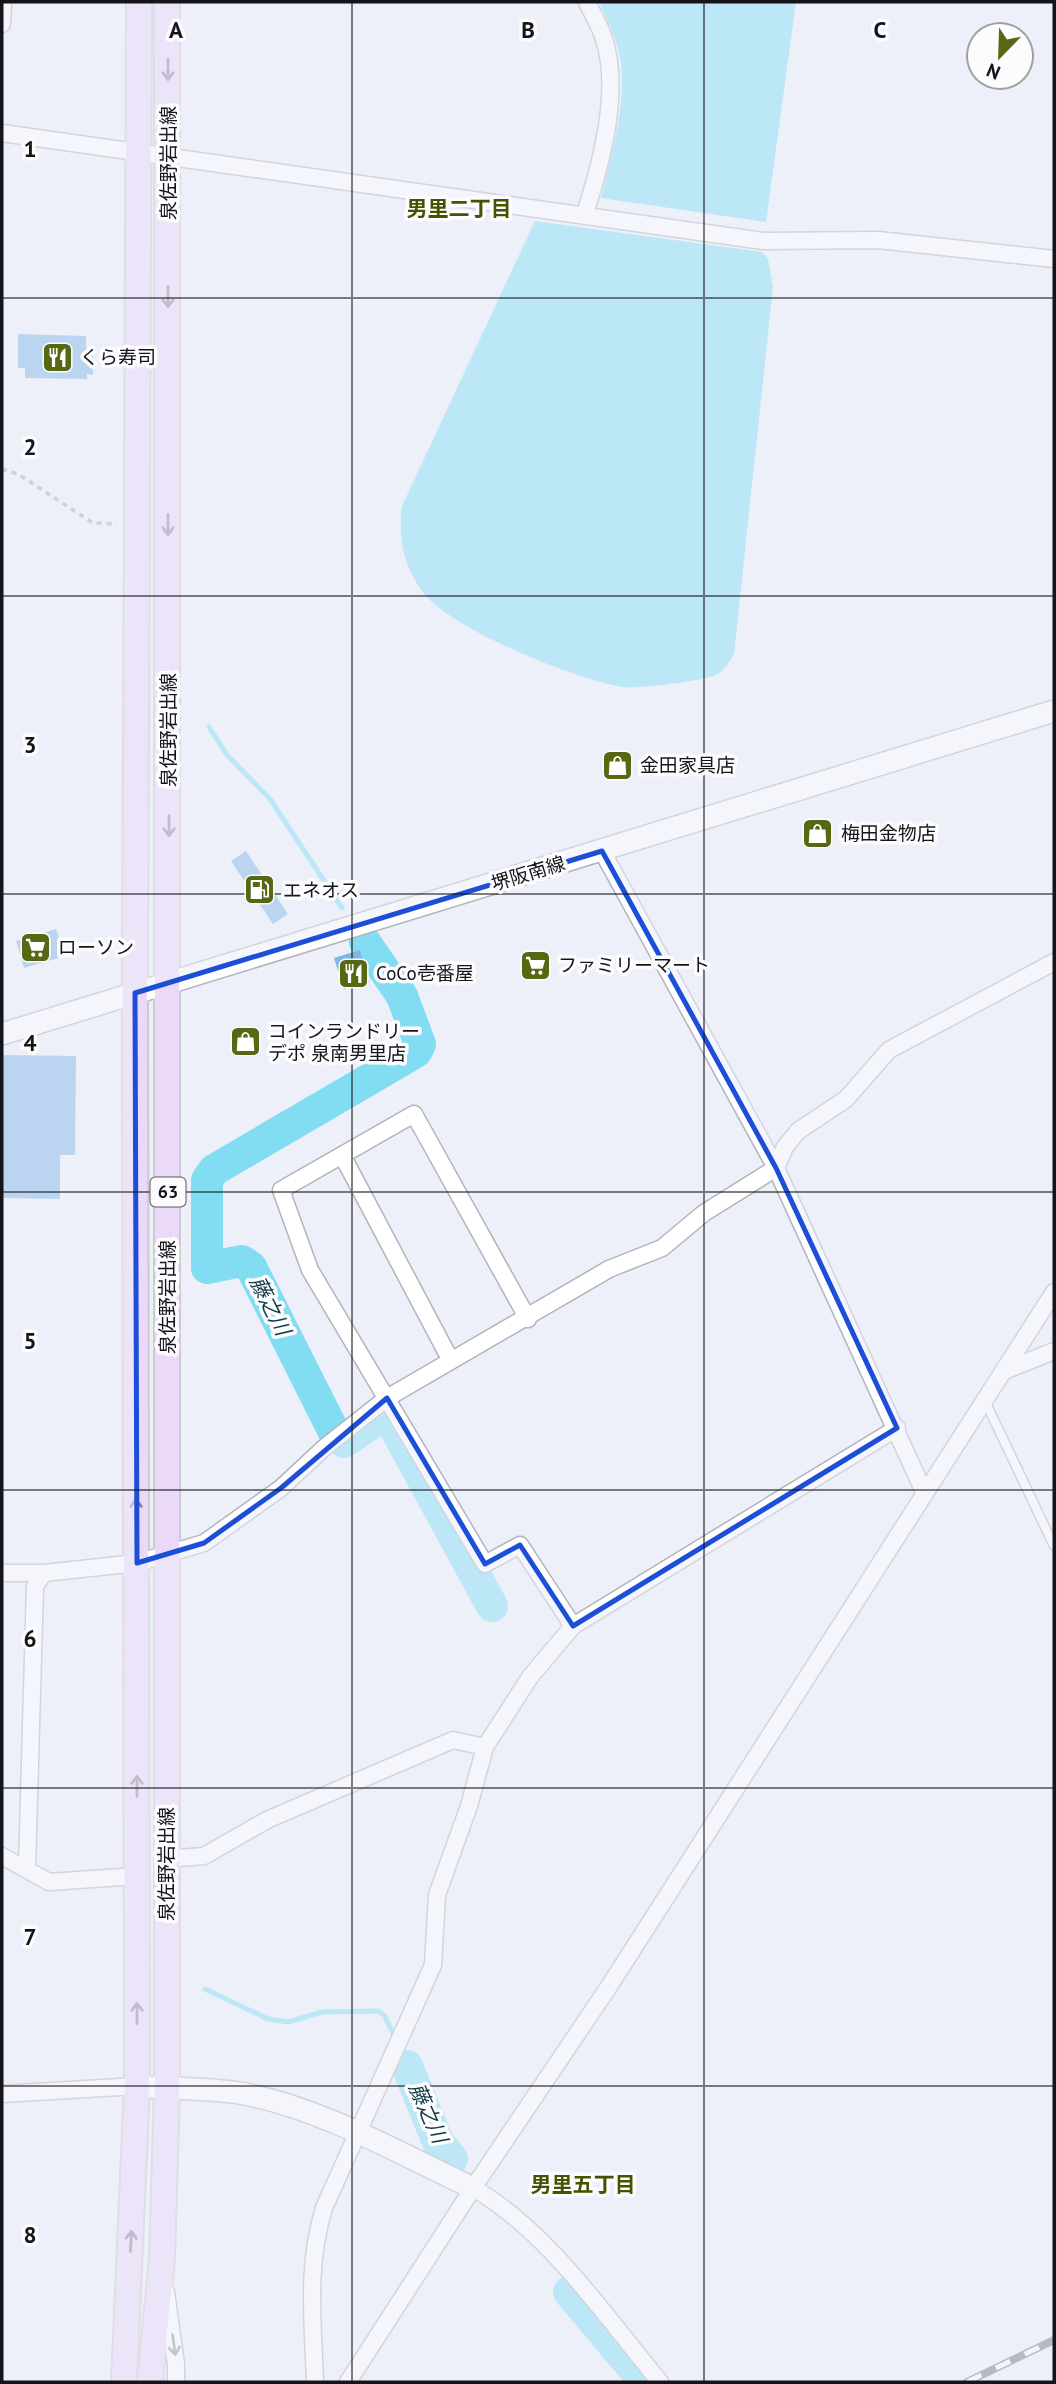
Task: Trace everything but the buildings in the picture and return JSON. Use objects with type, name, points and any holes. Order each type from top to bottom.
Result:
[{"type":"main road","name":"泉佐野岩出線","points":[[124,2382],[137,2086],[135,993],[139,2]]},
{"type":"main road","name":"泉佐野岩出線","points":[[150,2382],[162,2259],[167,2088],[167,2]]},
{"type":"main road","name":"堺阪南線","points":[[2,1034],[169,980],[601,851],[1054,711]]},
{"type":"main road","points":[[137,2086],[238,2093],[278,2102],[358,2134],[473,2188]]},
{"type":"street","points":[[2,24],[4,2]]},
{"type":"street","points":[[584,216],[598,171],[610,87],[603,37],[586,2]]},
{"type":"street","points":[[2,133],[138,150],[168,157],[763,242],[878,240],[1054,259]]},
{"type":"street","points":[[601,851],[776,1168],[924,1492]]},
{"type":"street","points":[[2,1573],[44,1573],[136,1563],[204,1543],[281,1488],[387,1398],[609,1269],[662,1248],[704,1213],[776,1168],[785,1147],[799,1131],[846,1099],[889,1050],[1054,962]]},
{"type":"street","points":[[527,1319],[414,1114],[281,1190],[310,1270],[485,1564],[520,1545],[573,1626]]},
{"type":"street","points":[[342,1155],[450,1359]]},
{"type":"street","points":[[348,2382],[473,2188],[608,1988],[1054,1292]]},
{"type":"street","points":[[1004,1371],[1054,1350]]},
{"type":"street","points":[[315,2382],[311,2268],[315,2237],[324,2208],[433,1965],[437,1895],[469,1807],[485,1746],[530,1677],[573,1626],[897,1428]]},
{"type":"street","points":[[27,1868],[36,1586],[44,1573]]},
{"type":"street","points":[[166,1859],[204,1856],[267,1820],[453,1740],[485,1746]]},
{"type":"street","points":[[2,1856],[49,1882],[137,1876]]},
{"type":"street","points":[[2,2094],[137,2086]]},
{"type":"street","points":[[473,2188],[504,2206],[540,2243],[575,2280],[660,2382]]},
{"type":"street","points":[[162,2259],[176,2382]]},
{"type":"street","points":[[114,2382],[129,2289]]},
{"type":"lane","points":[[985,1401],[1054,1546]]},
{"type":"path","points":[[2,469],[18,474],[93,523],[137,525]]},
{"type":"highlighted area","points":[[602,851],[776,1168],[897,1428],[573,1626],[520,1545],[485,1564],[387,1398],[281,1488],[204,1543],[137,1563],[135,993]]},
{"type":"water","points":[[599,2],[796,2],[766,222],[601,198],[617,131],[622,80],[618,47]]},
{"type":"water","points":[[535,221],[762,252],[768,259],[773,287],[734,654],[723,670],[713,676],[668,684],[623,687],[546,664],[485,636],[437,606],[422,591],[406,561],[401,529],[402,506]]},
{"type":"waterway","name":"藤之川","points":[[209,727],[227,755],[270,799],[342,908]]},
{"type":"waterway","name":"藤之川","points":[[365,942],[402,996],[420,1044],[416,1052],[214,1170],[207,1180],[207,1268],[242,1261],[251,1267],[333,1430],[344,1442],[382,1416],[390,1419],[492,1606]]},
{"type":"waterway","points":[[205,1989],[268,2019],[288,2022],[322,2012],[378,2011],[384,2015],[395,2037]]},
{"type":"waterway","name":"藤之川","points":[[407,2066],[438,2142],[452,2159]]},
{"type":"waterway","name":"藤之川","points":[[569,2292],[645,2382]]},
{"type":"railway","points":[[967,2382],[1054,2340]]},
{"type":"place","name":"くら寿司","points":[[57,357]]},
{"type":"place","name":"金田家具店","points":[[617,765]]},
{"type":"place","name":"梅田金物店","points":[[818,833]]},
{"type":"place","name":"エネオス","points":[[260,890]]},
{"type":"place","name":"ローソン","points":[[35,947]]},
{"type":"place","name":"ファミリーマート","points":[[535,965]]},
{"type":"place","name":"CoCo壱番屋","points":[[353,973]]},
{"type":"place","name":"コインランドリー デポ 泉南男里店","points":[[245,1042]]},
{"type":"district","name":"男里二丁目","points":[[459,209]]},
{"type":"district","name":"男里五丁目","points":[[583,2185]]}]
